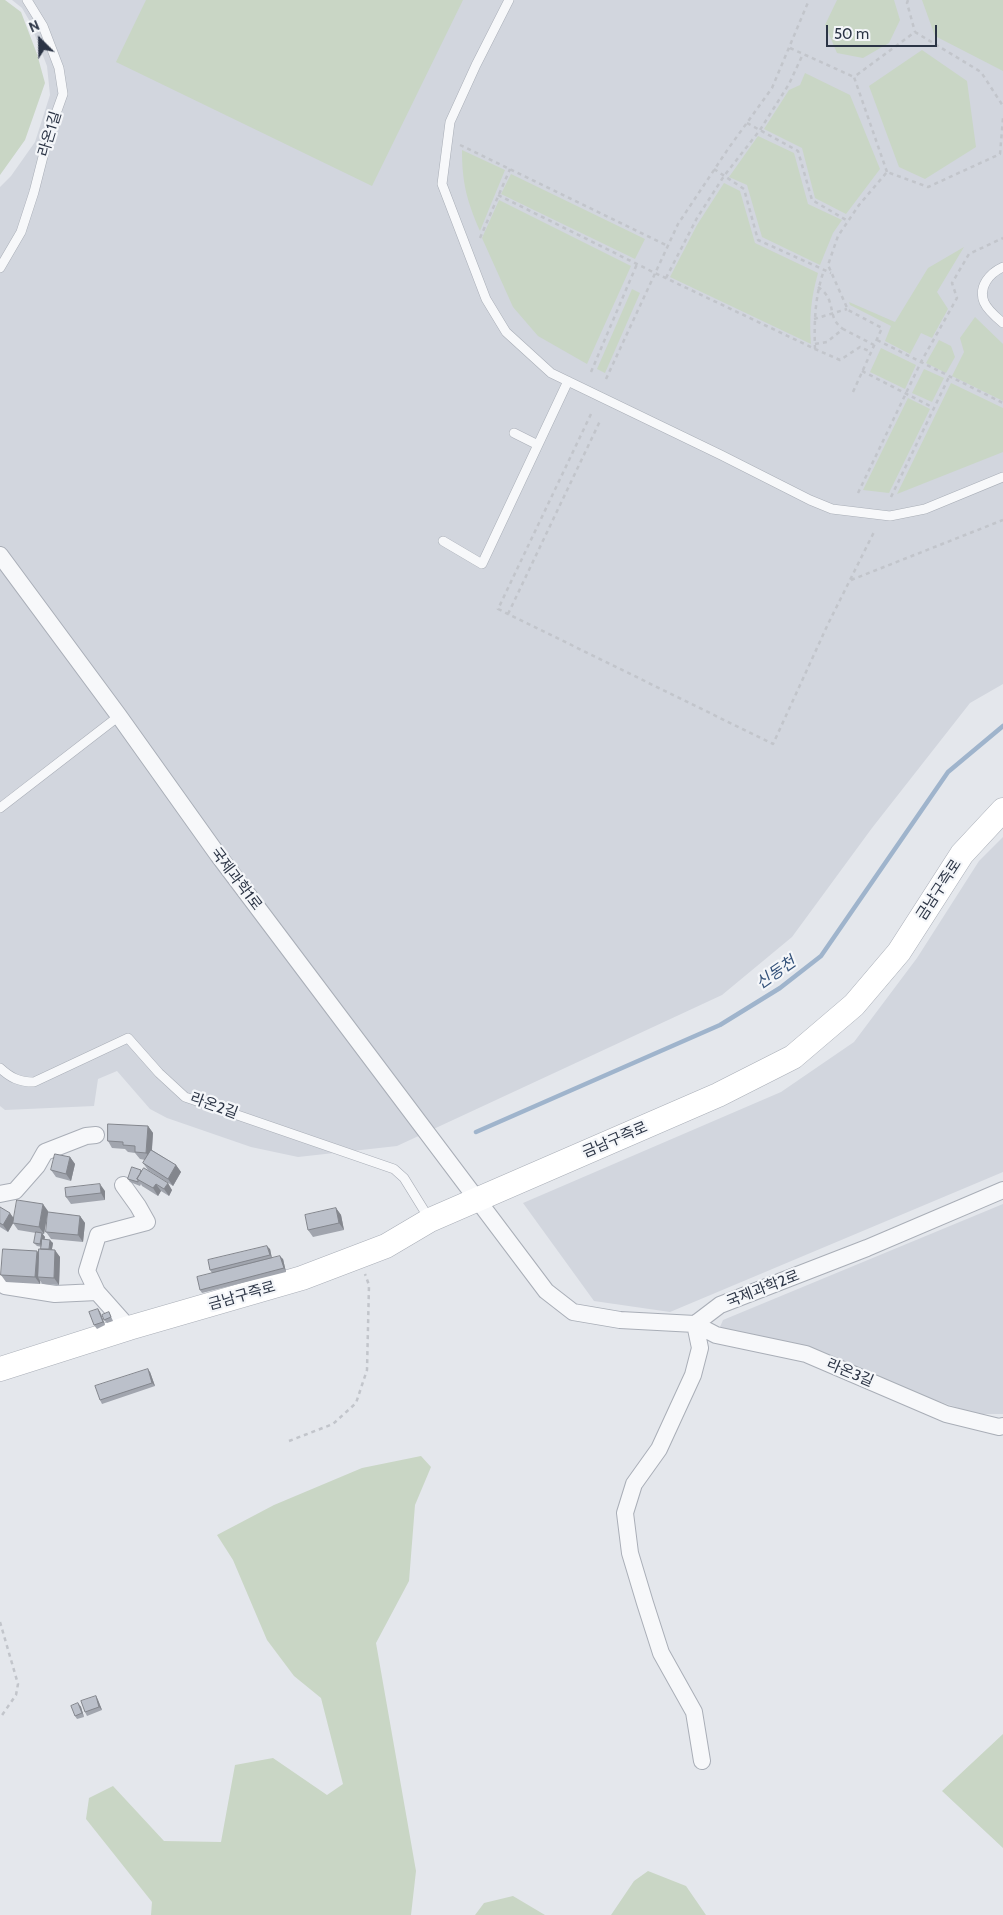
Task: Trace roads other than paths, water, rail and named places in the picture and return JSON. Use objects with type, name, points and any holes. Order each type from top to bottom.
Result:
[{"type":"main road","name":"금남구즉로","points":[[0,1370],[129,1328],[302,1278],[386,1246],[430,1220],[709,1099],[794,1057],[854,1005],[899,952],[962,854],[1003,810]]},
{"type":"street","name":"국제과학1로","points":[[0,555],[119,716],[218,855],[478,1198]]},
{"type":"street","points":[[0,1194],[15,1191],[37,1166],[45,1152],[86,1136],[96,1135]]},
{"type":"street","points":[[123,1185],[147,1222],[98,1235],[87,1271],[97,1292],[129,1328]]},
{"type":"street","name":"국제과학2로","points":[[695,1324],[720,1305],[867,1248],[1003,1190]]},
{"type":"street","points":[[478,1198],[546,1291],[573,1312],[620,1320],[695,1324],[700,1348],[693,1375],[660,1449],[634,1484],[625,1513],[630,1553],[645,1603],[661,1652],[694,1712],[702,1761]]},
{"type":"street","points":[[0,1283],[5,1286],[55,1294],[97,1292]]},
{"type":"street","name":"라온3길","points":[[695,1324],[716,1334],[806,1354],[946,1414],[999,1427],[1003,1426]]},
{"type":"lane","name":"라온1길","points":[[0,268],[21,232],[34,192],[49,134],[63,94],[59,68],[43,26],[27,0]]},
{"type":"lane","points":[[509,0],[450,122],[442,184],[486,299],[506,332],[551,373],[832,509],[890,516],[925,509],[1003,477]]},
{"type":"lane","points":[[1003,266],[990,274],[983,288],[984,303],[1003,324]]},
{"type":"lane","points":[[443,541],[482,564],[568,381]]},
{"type":"lane","points":[[514,433],[538,445]]},
{"type":"lane","points":[[0,808],[119,716]]},
{"type":"lane","name":"라온2길","points":[[0,1068],[10,1078],[24,1082],[34,1082],[128,1038],[159,1073],[185,1096],[394,1169],[404,1178],[430,1220]]},
{"type":"waterway","name":"신동천","points":[[476,1132],[720,1025],[780,988],[821,956],[948,772],[1003,726]]}]
